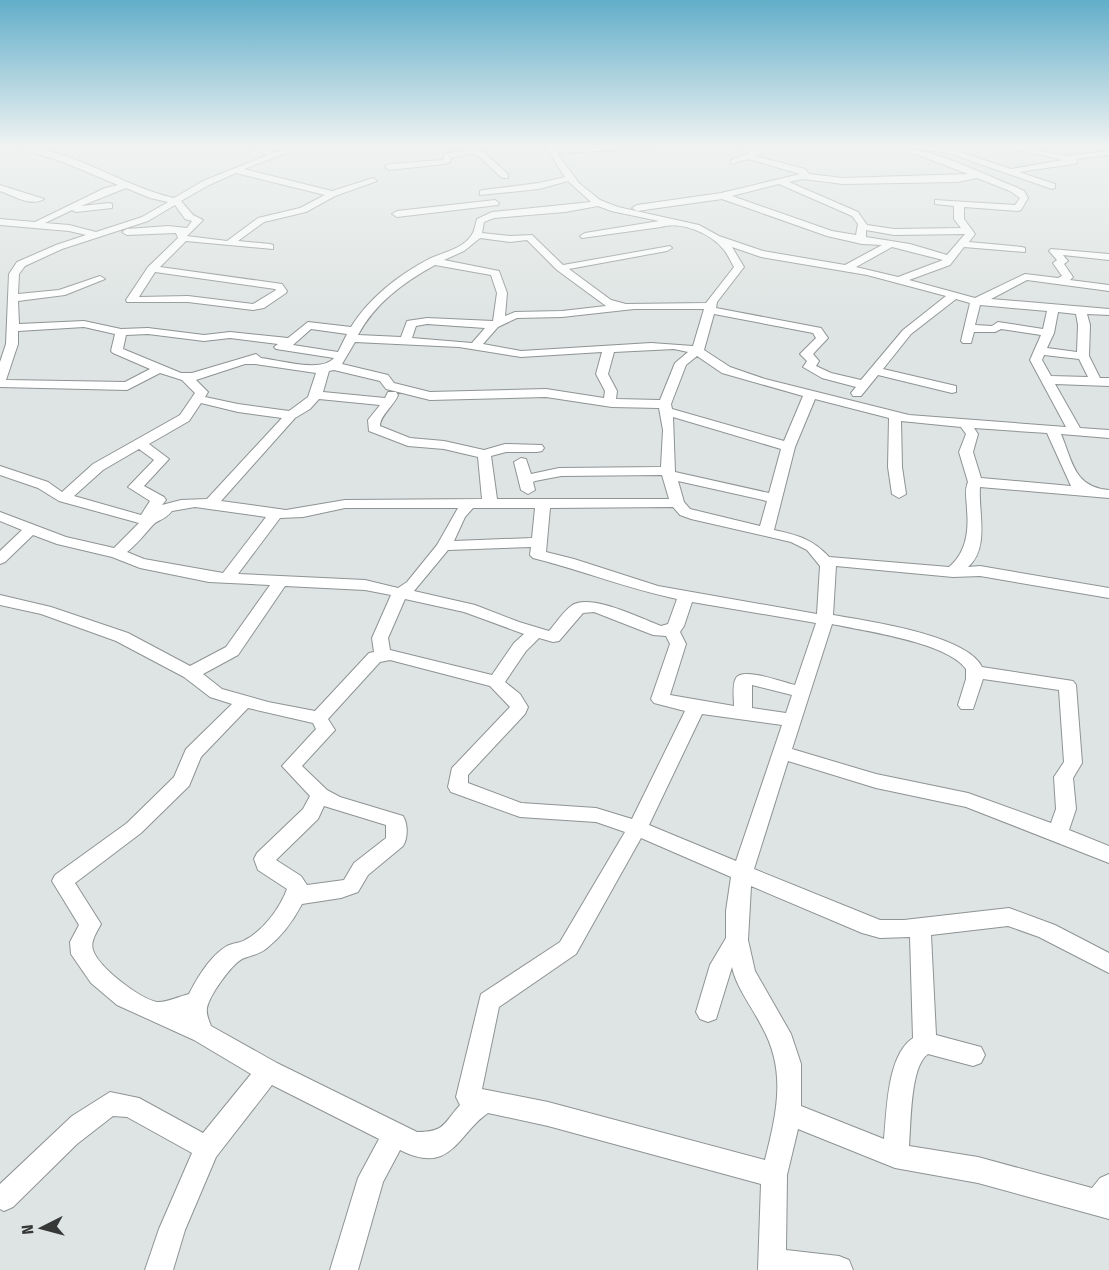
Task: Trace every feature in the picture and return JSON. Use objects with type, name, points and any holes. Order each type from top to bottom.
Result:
[{"type":"street","points":[[37,225],[74,205]]},
{"type":"street","points":[[66,209],[109,206],[105,205]]},
{"type":"street","points":[[160,368],[127,386],[0,382],[12,344],[14,328],[12,285],[14,274],[21,264],[49,251],[114,231],[154,215],[169,205]]},
{"type":"street","points":[[177,205],[179,216]]},
{"type":"street","points":[[231,242],[261,220],[314,205]]},
{"type":"street","points":[[397,214],[488,205]]},
{"type":"street","points":[[211,503],[291,415],[308,407],[333,364],[381,297],[432,261],[464,249],[478,235],[480,221],[492,215],[586,205]]},
{"type":"street","points":[[607,205],[672,220],[761,254],[847,268],[976,301],[1058,309],[1082,315],[1109,312]]},
{"type":"street","points":[[624,210],[657,205]]},
{"type":"street","points":[[748,205],[830,234],[910,248],[949,259]]},
{"type":"street","points":[[835,205],[855,214],[861,220],[862,241]]},
{"type":"street","points":[[959,205],[959,219],[969,231]]},
{"type":"street","points":[[964,205],[1018,208],[1020,205]]},
{"type":"street","points":[[152,269],[278,286],[282,291],[260,306],[253,307],[188,299],[131,300],[152,269],[179,244],[198,220],[179,216],[154,215]]},
{"type":"street","points":[[585,236],[672,220]]},
{"type":"street","points":[[0,222],[69,228],[99,235]]},
{"type":"street","points":[[862,227],[894,232],[969,231]]},
{"type":"street","points":[[114,231],[186,234],[204,242],[231,242],[270,247]]},
{"type":"street","points":[[899,280],[940,266],[963,244],[969,231]]},
{"type":"street","points":[[478,235],[503,237],[512,241],[530,237],[561,268],[608,303],[710,308],[817,330],[822,338],[806,354],[813,361],[809,367],[832,377],[864,385]]},
{"type":"street","points":[[714,237],[739,267],[710,308],[698,350],[681,363],[666,408],[669,430],[669,473],[676,503],[685,512],[696,516],[796,539],[812,547],[828,565],[825,619],[742,873],[737,911],[737,940],[744,973],[779,1034],[789,1064],[789,1113],[774,1175],[772,1266],[839,1270]]},
{"type":"street","points":[[963,244],[1022,250]]},
{"type":"street","points":[[847,268],[862,257],[878,253],[889,245]]},
{"type":"street","points":[[561,268],[667,248]]},
{"type":"street","points":[[1061,281],[1068,277],[1058,263],[1063,261],[1054,250],[1109,257]]},
{"type":"street","points":[[432,261],[495,273],[502,292],[502,305],[496,324]]},
{"type":"street","points":[[967,341],[971,312],[976,301],[1025,277],[1109,288]]},
{"type":"street","points":[[14,298],[61,293],[100,279]]},
{"type":"street","points":[[0,287],[12,285]]},
{"type":"street","points":[[848,403],[907,332],[953,296]]},
{"type":"street","points":[[1082,315],[1101,308],[1109,302]]},
{"type":"street","points":[[502,305],[515,315]]},
{"type":"street","points":[[475,346],[496,324],[515,315],[562,314],[634,306]]},
{"type":"street","points":[[1058,309],[1036,360],[1075,431]]},
{"type":"street","points":[[0,317],[14,314]]},
{"type":"street","points":[[1082,315],[1083,356],[1095,379],[1092,381]]},
{"type":"street","points":[[405,342],[411,323],[427,321],[496,324]]},
{"type":"street","points":[[14,328],[84,324],[121,332],[148,331],[204,338],[230,335],[286,345],[333,364],[384,378],[390,386],[400,390],[430,396],[546,393],[612,404],[666,408],[788,447]]},
{"type":"street","points":[[121,332],[117,351],[186,377],[201,376],[286,345],[308,325],[405,342],[475,346],[520,354],[674,346],[698,350],[703,356],[726,370],[761,382],[811,393],[895,417],[1109,434]]},
{"type":"street","points":[[970,328],[987,330],[998,325],[1048,333]]},
{"type":"street","points":[[609,349],[601,367],[602,378],[611,391],[612,404]]},
{"type":"street","points":[[1039,351],[1083,356]]},
{"type":"street","points":[[64,498],[98,467],[185,418],[200,394],[215,385],[241,363],[255,360],[333,364]]},
{"type":"street","points":[[875,371],[952,389]]},
{"type":"street","points":[[186,377],[200,394],[238,408],[291,415]]},
{"type":"street","points":[[1046,380],[1109,382]]},
{"type":"street","points":[[400,390],[391,396],[374,420],[374,428],[379,432],[408,442],[444,445],[484,454],[505,448],[537,448]]},
{"type":"street","points":[[766,532],[788,447],[811,393]]},
{"type":"street","points":[[317,395],[388,402]]},
{"type":"street","points":[[895,417],[895,467],[899,494]]},
{"type":"street","points":[[959,567],[974,536],[975,513],[972,488],[975,482],[966,452],[972,434],[965,423]]},
{"type":"street","points":[[1052,429],[1076,484],[1083,490],[1104,495]]},
{"type":"street","points":[[117,553],[141,532],[148,521],[148,512],[159,498],[135,487],[162,459],[139,443]]},
{"type":"street","points":[[484,454],[490,504]]},
{"type":"street","points":[[521,462],[522,472],[536,503],[538,555],[569,562],[655,590],[825,619],[913,637],[954,651],[965,656],[973,665],[975,672],[967,705]]},
{"type":"street","points":[[0,470],[43,485],[64,498],[148,521],[160,517],[167,508],[177,505],[211,503],[276,514],[304,512],[345,504],[676,503]]},
{"type":"street","points":[[527,480],[532,477],[551,476],[559,472],[669,473],[775,499]]},
{"type":"street","points":[[975,482],[1104,495]]},
{"type":"street","points":[[384,655],[380,646],[380,638],[400,593],[413,585],[444,546],[459,515],[469,504]]},
{"type":"street","points":[[227,579],[276,514]]},
{"type":"street","points":[[0,516],[62,541],[117,553],[140,563],[227,579],[365,585],[469,608],[535,633],[553,637],[578,608],[596,607],[659,631],[671,631],[676,626],[686,596]]},
{"type":"street","points":[[0,559],[32,528]]},
{"type":"street","points":[[444,546],[538,542]]},
{"type":"street","points":[[825,561],[959,567],[1109,593]]},
{"type":"street","points":[[190,673],[220,659],[231,651],[281,580]]},
{"type":"street","points":[[0,600],[45,609],[122,637],[190,673],[216,693],[300,716],[319,718]]},
{"type":"street","points":[[671,631],[678,644],[660,699],[696,707],[792,720]]},
{"type":"street","points":[[496,682],[520,647],[535,633]]},
{"type":"street","points":[[319,718],[375,657],[384,655],[496,682]]},
{"type":"street","points":[[975,672],[1067,685],[1073,764],[1063,777],[1066,808],[1058,833]]},
{"type":"street","points":[[743,714],[743,680],[747,678],[801,692]]},
{"type":"street","points":[[496,682],[498,687],[515,697],[519,707],[516,714],[459,773],[458,787],[520,810],[596,815],[637,828],[862,924],[880,929],[920,927],[1009,916],[1047,931],[1109,964]]},
{"type":"street","points":[[244,702],[193,754],[182,782],[134,828],[62,881],[90,924],[81,942],[82,954],[99,976],[124,998],[202,1033],[268,1071],[415,1144],[440,1143],[454,1131],[470,1110],[481,1104],[468,1097]]},
{"type":"street","points":[[468,1097],[489,1001],[568,948],[637,828],[696,707]]},
{"type":"street","points":[[295,898],[309,893],[341,890],[351,886],[361,869],[396,841],[396,821],[333,802],[320,795],[291,766],[326,729],[319,718]]},
{"type":"street","points":[[782,753],[876,781],[968,800],[1058,833],[1109,855]]},
{"type":"street","points":[[202,1033],[195,1011],[197,1002],[215,973],[234,953],[252,947],[273,928],[295,898],[298,889],[294,882],[265,864],[264,859],[311,814],[320,795]]},
{"type":"street","points":[[920,927],[925,1043]]},
{"type":"street","points":[[708,1012],[721,965],[737,940]]},
{"type":"street","points":[[156,1013],[197,1002]]},
{"type":"street","points":[[895,1156],[903,1078],[913,1051],[925,1043],[973,1055]]},
{"type":"street","points":[[159,1270],[172,1229],[207,1148],[268,1071]]},
{"type":"street","points":[[468,1097],[548,1114],[774,1175]]},
{"type":"street","points":[[4,1198],[38,1165],[51,1148],[110,1104],[130,1106],[207,1148]]},
{"type":"street","points":[[789,1113],[895,1156],[978,1170],[1105,1199]]},
{"type":"street","points":[[344,1270],[371,1178],[396,1133]]}]
